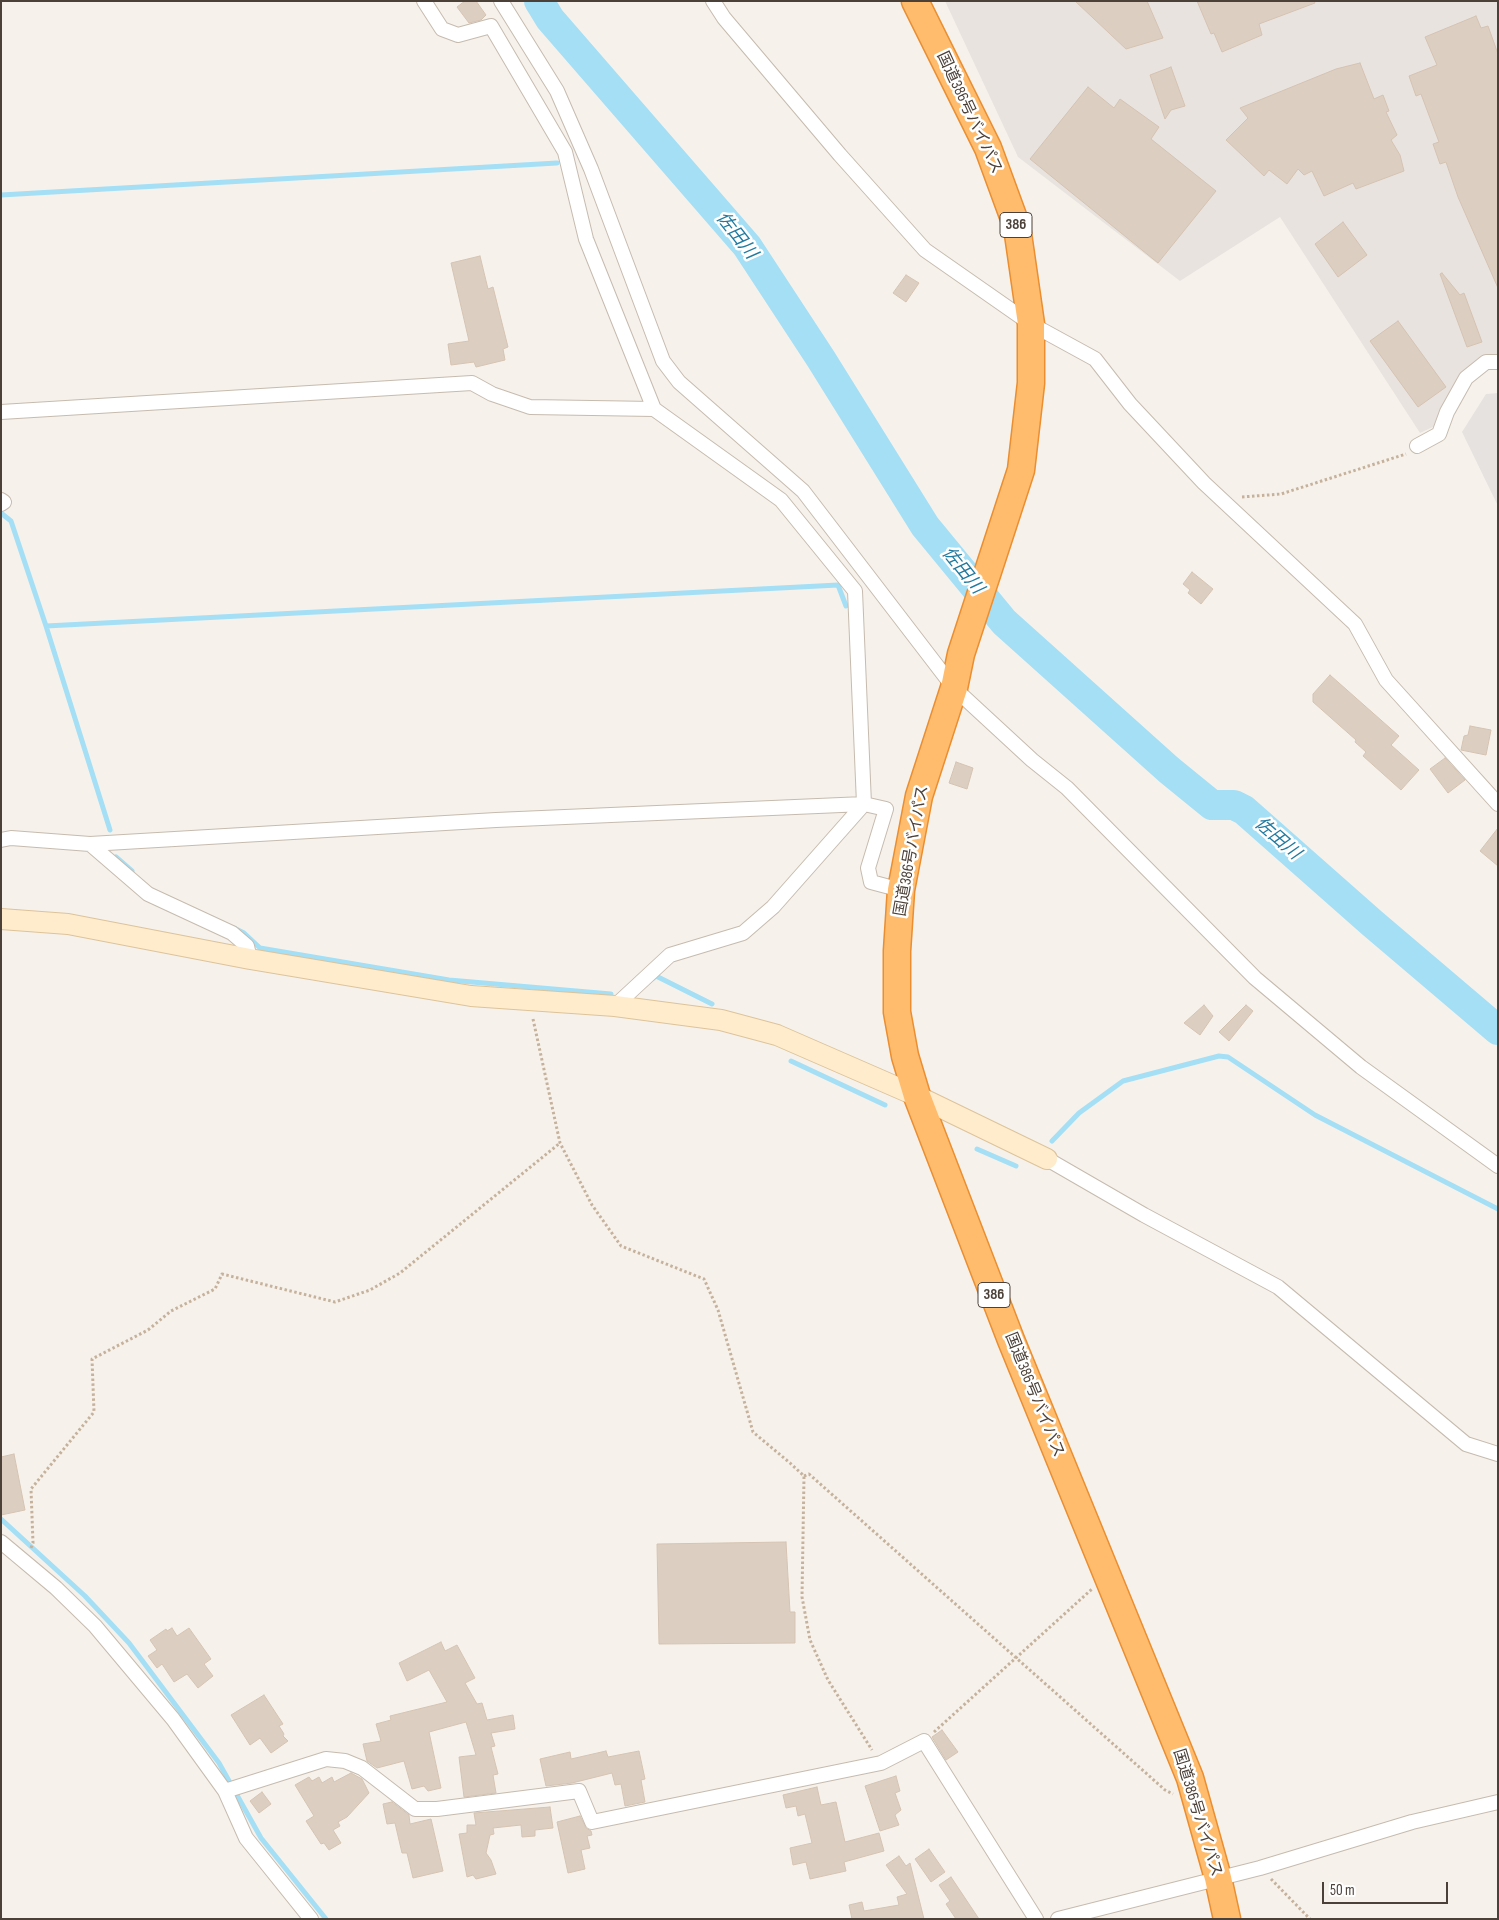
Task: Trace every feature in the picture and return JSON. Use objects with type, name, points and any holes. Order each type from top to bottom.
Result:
[{"type":"highway","name":"国道386号バイパス","points":[[915,1],[988,148],[1017,228],[1031,324],[1031,383],[1021,470],[961,654],[954,688],[919,796],[901,890],[897,951],[897,1012],[905,1056],[916,1096],[1008,1331],[1190,1778],[1218,1878],[1226,1919]]},
{"type":"street","points":[[424,1],[442,29],[458,35],[491,26],[565,152],[586,239],[654,409],[781,500],[855,591],[864,804],[773,907],[742,933],[670,955],[615,1006]]},
{"type":"street","points":[[501,1],[557,92],[591,169],[663,361],[679,382],[803,491],[954,688],[1032,760],[1067,788],[1255,978],[1361,1067],[1498,1166]]},
{"type":"street","points":[[713,1],[724,18],[840,155],[925,250],[1031,324],[1094,358],[1130,404],[1221,498],[1355,624],[1386,680],[1498,804]]},
{"type":"street","points":[[1417,446],[1439,434],[1447,412],[1466,378],[1486,362],[1498,362]]},
{"type":"street","points":[[1,412],[472,383],[492,394],[530,407],[654,409]]},
{"type":"street","points":[[1,840],[11,838],[90,844],[496,820],[864,804],[886,809],[868,868],[871,882],[901,890]]},
{"type":"street","points":[[90,844],[148,894],[232,933],[247,946],[250,958]]},
{"type":"street","points":[[1,919],[68,924],[471,996],[615,1006],[721,1020],[777,1035],[916,1096],[1048,1159],[1144,1215],[1278,1287],[1466,1444],[1498,1454]]},
{"type":"street","points":[[1,1542],[56,1588],[94,1626],[173,1719],[225,1791],[246,1838],[311,1919]]},
{"type":"street","points":[[225,1791],[326,1759],[345,1761],[362,1768],[415,1809],[437,1809],[579,1791],[592,1822],[881,1763],[924,1741],[1036,1919]]},
{"type":"street","points":[[1058,1919],[1260,1868],[1412,1822],[1498,1802]]},
{"type":"path","points":[[1221,498],[1281,494],[1405,454],[1417,446]]},
{"type":"path","points":[[529,1000],[560,1143],[592,1205],[621,1246],[704,1279],[718,1310],[752,1432],[804,1476]]},
{"type":"path","points":[[32,1543],[31,1490],[94,1412],[92,1359],[148,1330],[171,1311],[215,1288],[222,1274],[335,1302],[370,1290],[400,1273],[560,1143]]},
{"type":"path","points":[[804,1476],[809,1474],[1165,1790],[1198,1806]]},
{"type":"path","points":[[804,1476],[802,1596],[810,1640],[828,1680],[881,1763]]},
{"type":"path","points":[[924,1741],[1107,1575]]},
{"type":"path","points":[[1260,1868],[1310,1919]]},
{"type":"shaded area","points":[[945,1],[1498,1],[1498,354],[1468,368],[1435,426],[1420,433],[1280,217],[1180,281],[1018,157]]},
{"type":"shaded area","points":[[1498,393],[1498,506],[1462,432],[1486,394]]},
{"type":"building","points":[[465,1],[476,1],[486,15],[481,20],[469,23],[457,7]]},
{"type":"building","points":[[1075,1],[1147,1],[1163,38],[1126,49]]},
{"type":"building","points":[[1197,1],[1314,1],[1315,3],[1259,24],[1262,35],[1222,52],[1214,33],[1211,34]]},
{"type":"building","points":[[1476,16],[1481,28],[1488,26],[1498,54],[1498,288],[1458,197],[1446,162],[1440,164],[1433,144],[1439,142],[1421,94],[1416,96],[1409,76],[1437,65],[1425,37]]},
{"type":"building","points":[[1360,63],[1374,99],[1383,95],[1389,111],[1386,112],[1397,135],[1391,140],[1400,155],[1404,171],[1356,189],[1353,183],[1324,196],[1312,171],[1304,175],[1298,169],[1287,184],[1269,170],[1264,176],[1226,140],[1248,118],[1240,108],[1336,69]]},
{"type":"building","points":[[1171,67],[1185,106],[1171,110],[1165,119],[1150,75]]},
{"type":"building","points":[[1088,87],[1114,108],[1120,99],[1159,127],[1151,139],[1216,191],[1158,263],[1030,159]]},
{"type":"building","points":[[1343,222],[1367,255],[1338,277],[1315,244]]},
{"type":"building","points":[[480,256],[488,289],[493,287],[508,347],[503,349],[505,360],[476,367],[474,362],[451,365],[448,344],[469,341],[451,263]]},
{"type":"building","points":[[1442,273],[1460,295],[1464,293],[1482,342],[1467,347],[1440,274]]},
{"type":"building","points":[[906,275],[919,283],[906,302],[893,293]]},
{"type":"building","points":[[1398,321],[1446,387],[1418,407],[1370,341]]},
{"type":"building","points":[[1192,572],[1213,589],[1201,604],[1188,593],[1190,590],[1183,584]]},
{"type":"building","points":[[1330,675],[1399,736],[1391,745],[1419,770],[1401,790],[1363,756],[1366,752],[1355,742],[1356,740],[1313,702],[1313,694]]},
{"type":"building","points":[[1470,726],[1491,730],[1486,755],[1461,750],[1464,736],[1468,735]]},
{"type":"building","points":[[1445,758],[1465,780],[1448,793],[1430,769]]},
{"type":"building","points":[[956,762],[973,768],[967,789],[949,783]]},
{"type":"building","points":[[1498,828],[1498,866],[1480,851]]},
{"type":"building","points":[[1204,1005],[1213,1016],[1200,1035],[1184,1023]]},
{"type":"building","points":[[1246,1005],[1253,1011],[1229,1041],[1219,1032]]},
{"type":"building","points":[[14,1454],[25,1510],[1,1515],[1,1457]]},
{"type":"building","points":[[786,1542],[790,1612],[795,1612],[795,1643],[659,1644],[657,1544]]},
{"type":"building","points":[[172,1628],[177,1636],[189,1628],[211,1659],[204,1664],[213,1676],[198,1688],[187,1674],[174,1682],[162,1664],[157,1668],[148,1656],[157,1650],[150,1640],[166,1629],[167,1631]]},
{"type":"building","points":[[441,1642],[445,1651],[457,1645],[475,1678],[465,1683],[477,1704],[482,1703],[487,1720],[513,1715],[515,1729],[491,1733],[495,1746],[491,1747],[498,1774],[493,1775],[496,1793],[464,1797],[459,1757],[476,1755],[466,1722],[429,1732],[441,1788],[428,1791],[424,1786],[412,1789],[404,1761],[377,1768],[367,1761],[363,1744],[381,1741],[376,1724],[391,1720],[390,1716],[447,1702],[429,1670],[407,1681],[399,1663]]},
{"type":"building","points":[[264,1695],[283,1724],[279,1726],[284,1734],[283,1736],[288,1741],[271,1753],[260,1738],[250,1745],[231,1715]]},
{"type":"building","points":[[942,1730],[958,1752],[946,1760],[932,1737]]},
{"type":"building","points":[[606,1751],[608,1757],[639,1751],[645,1779],[641,1780],[645,1802],[625,1806],[621,1784],[615,1785],[612,1773],[572,1783],[546,1786],[540,1759],[570,1752],[571,1759]]},
{"type":"building","points":[[351,1773],[362,1779],[369,1793],[347,1817],[338,1822],[340,1826],[333,1830],[341,1843],[329,1850],[324,1843],[321,1844],[306,1821],[314,1816],[295,1785],[309,1777],[312,1781],[319,1777],[322,1783],[332,1777],[334,1782]]},
{"type":"building","points":[[896,1776],[900,1791],[895,1793],[901,1810],[895,1815],[899,1825],[880,1831],[865,1786]]},
{"type":"building","points":[[817,1787],[821,1805],[836,1802],[845,1842],[879,1833],[884,1851],[844,1862],[846,1871],[810,1879],[806,1862],[793,1865],[790,1848],[812,1843],[805,1814],[798,1816],[796,1806],[786,1808],[783,1795]]},
{"type":"building","points":[[262,1792],[271,1804],[259,1813],[250,1801]]},
{"type":"building","points":[[392,1802],[409,1815],[410,1824],[431,1819],[443,1871],[413,1878],[407,1853],[402,1853],[395,1823],[387,1824],[383,1804]]},
{"type":"building","points":[[550,1807],[553,1828],[535,1830],[535,1836],[522,1837],[521,1825],[493,1828],[494,1834],[490,1835],[486,1853],[491,1860],[496,1874],[476,1879],[473,1875],[467,1877],[459,1834],[467,1833],[467,1825],[476,1825],[474,1813]]},
{"type":"building","points":[[580,1816],[586,1828],[591,1831],[592,1835],[587,1836],[590,1848],[581,1850],[585,1869],[568,1873],[557,1822]]},
{"type":"building","points":[[929,1849],[945,1872],[931,1882],[915,1859]]},
{"type":"building","points":[[899,1856],[906,1866],[910,1863],[924,1919],[852,1919],[849,1905],[862,1902],[864,1911],[899,1905],[897,1897],[907,1894],[886,1865]]},
{"type":"building","points":[[951,1877],[979,1919],[956,1919],[946,1904],[950,1901],[939,1885]]},
{"type":"waterway","name":"佐田川","points":[[539,1],[550,19],[747,246],[821,359],[925,526],[1004,622],[1169,770],[1212,805],[1234,805],[1244,810],[1372,923],[1498,1030]]},
{"type":"waterway","points":[[1,195],[557,163]]},
{"type":"waterway","points":[[1,513],[11,521],[110,830]]},
{"type":"waterway","points":[[46,626],[838,585],[846,606]]},
{"type":"waterway","points":[[116,857],[132,871]]},
{"type":"waterway","points":[[234,928],[244,933],[260,948],[449,980],[611,994]]},
{"type":"waterway","points":[[652,979],[656,976],[712,1004]]},
{"type":"waterway","points":[[1052,1141],[1079,1113],[1123,1081],[1219,1056],[1228,1057],[1315,1115],[1498,1209]]},
{"type":"waterway","points":[[791,1061],[885,1105]]},
{"type":"waterway","points":[[977,1149],[1016,1166]]},
{"type":"waterway","points":[[1,1519],[85,1596],[129,1643],[219,1763],[261,1838],[326,1919]]}]
